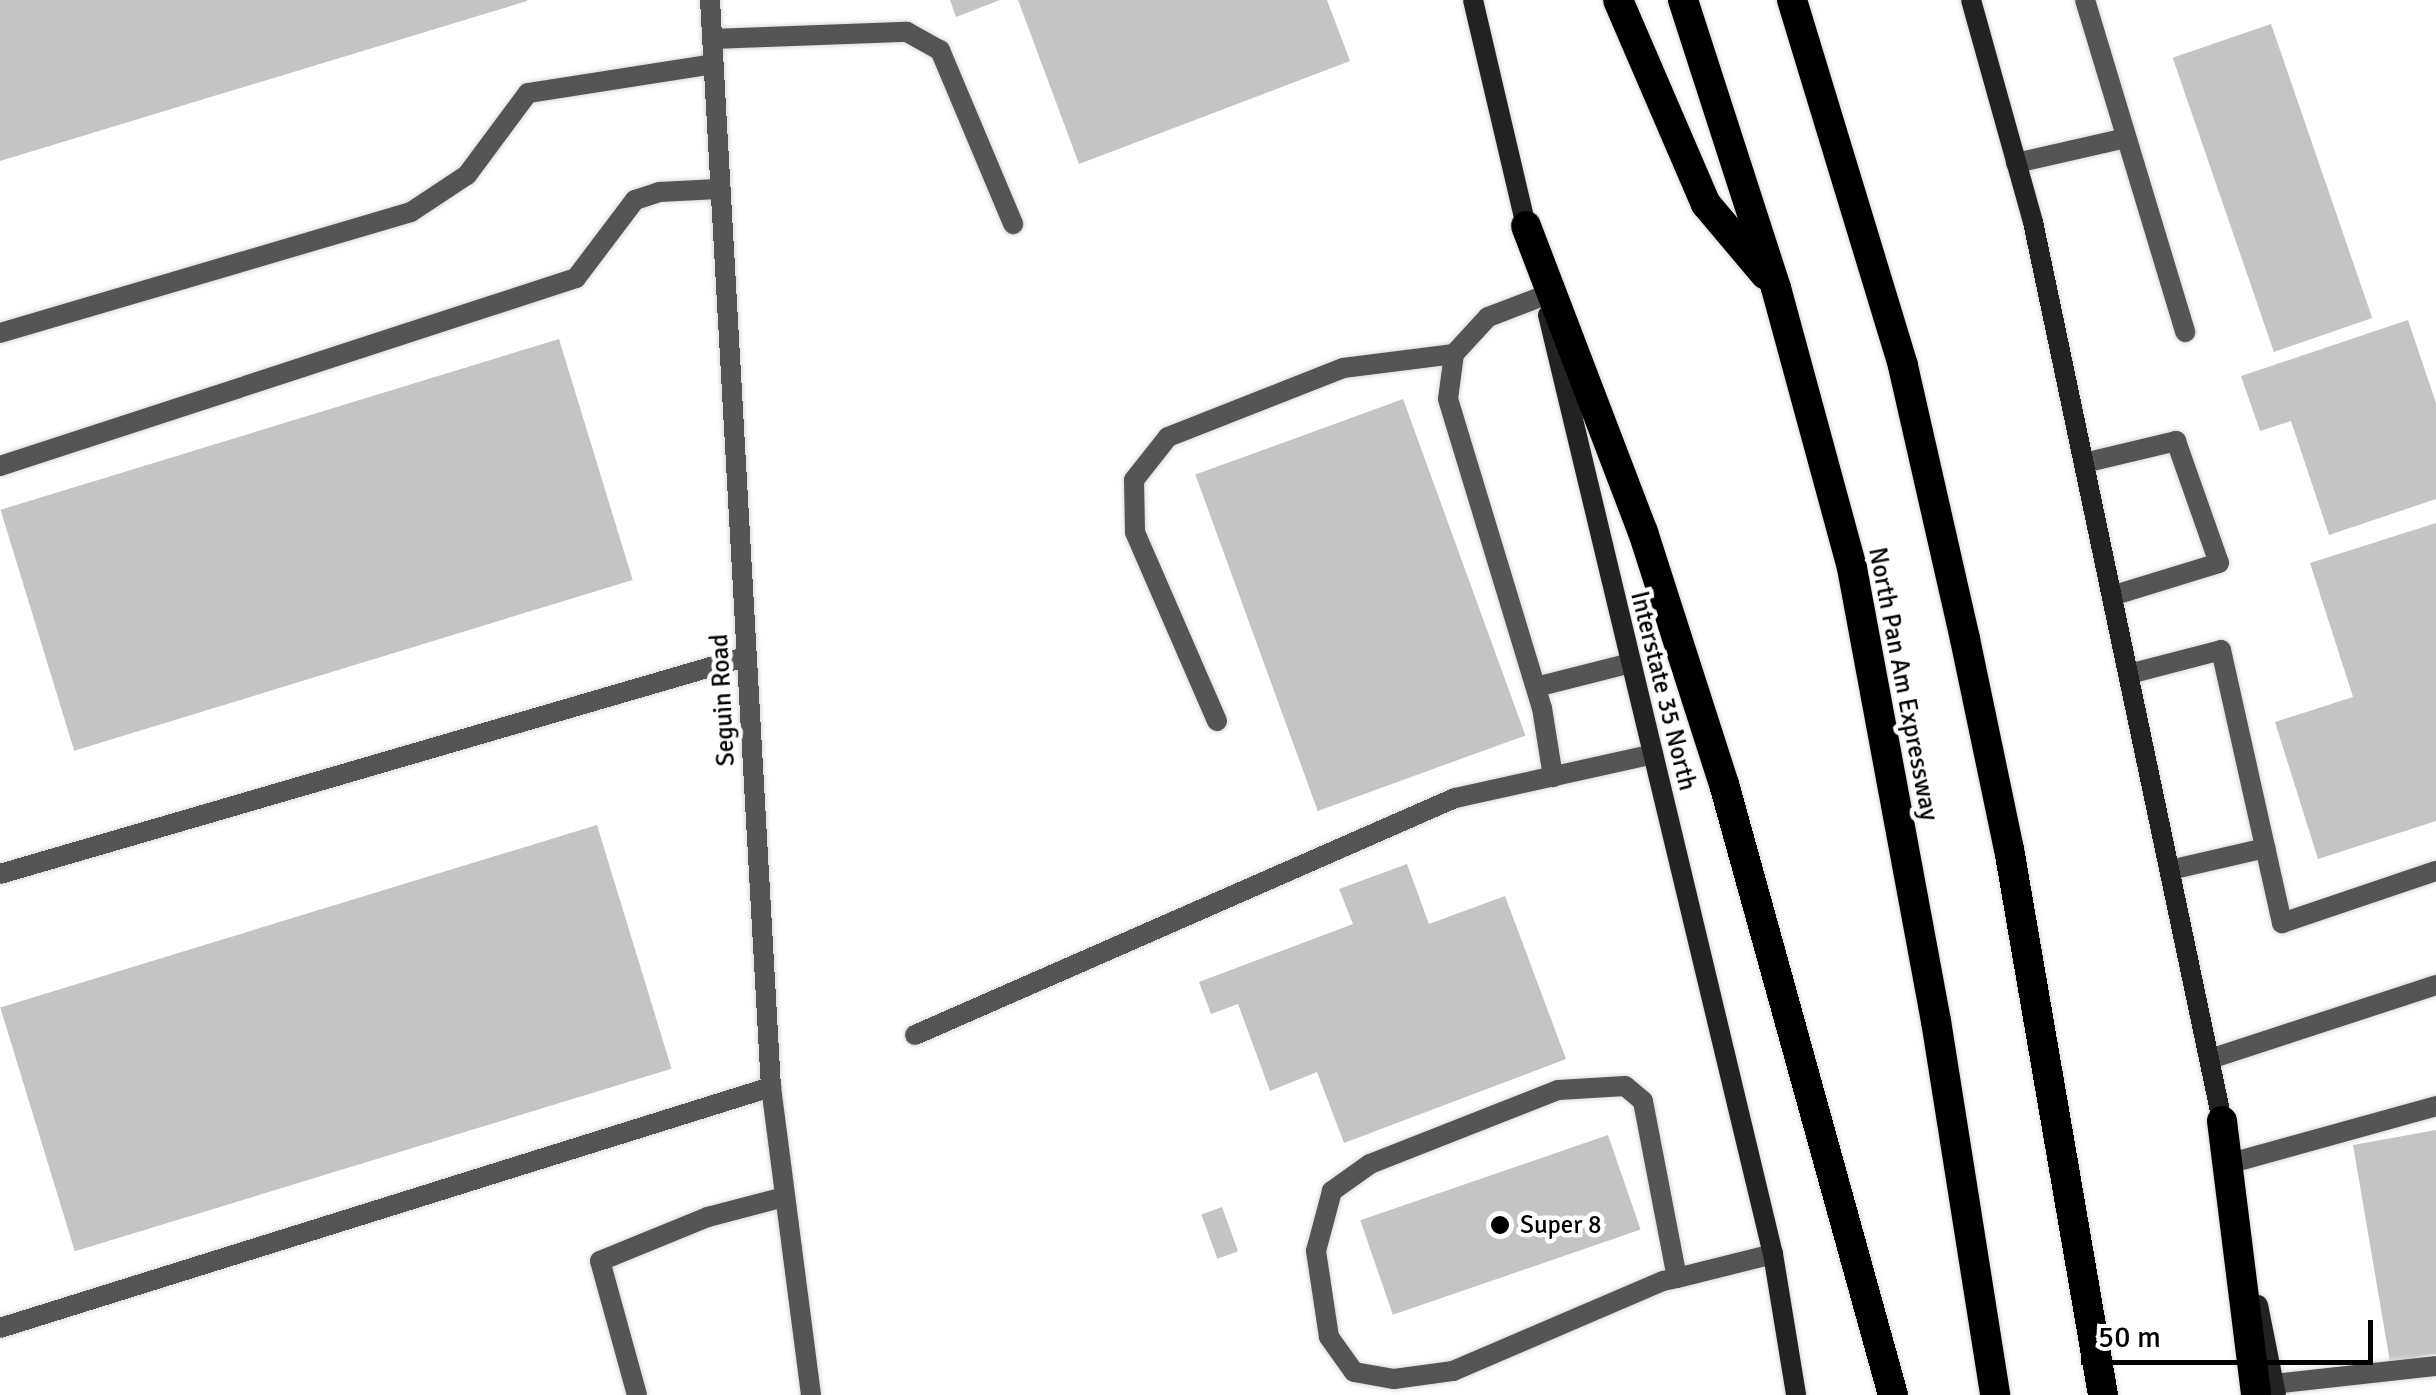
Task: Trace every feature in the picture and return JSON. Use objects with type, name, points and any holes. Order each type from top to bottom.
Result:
[{"type":"highway","points":[[1618,0],[1706,204],[1776,288]]},
{"type":"highway","name":"North Pan Am Expressway","points":[[1684,0],[1776,288],[1852,568],[1936,1021],[1995,1395]]},
{"type":"highway","points":[[1792,0],[1903,366],[1965,639],[2016,887],[2103,1395]]},
{"type":"highway","points":[[1526,226],[1643,532],[1724,784],[1893,1395]]},
{"type":"highway","points":[[2222,1120],[2268,1391]]},
{"type":"main road","name":"Interstate 35 North","points":[[1473,0],[1773,1254],[1796,1395]]},
{"type":"main road","points":[[1972,0],[2016,164],[2084,463],[2222,1120],[2268,1391]]},
{"type":"street","name":"Seguin Road","points":[[710,0],[770,1087],[811,1395]]},
{"type":"street","points":[[2085,0],[2184,332]]},
{"type":"street","points":[[712,38],[907,32],[940,50],[1013,224]]},
{"type":"street","points":[[0,333],[411,212],[468,175],[528,93],[714,64]]},
{"type":"street","points":[[2016,164],[2126,138]]},
{"type":"street","points":[[0,466],[576,278],[635,200],[659,192],[718,190]]},
{"type":"street","points":[[1543,296],[1488,317],[1454,354],[1448,399],[1536,687],[1552,776]]},
{"type":"street","points":[[1217,722],[1136,532],[1134,480],[1168,437],[1343,368],[1454,354]]},
{"type":"street","points":[[2084,463],[2176,441],[2219,563],[2112,596]]},
{"type":"street","points":[[2128,674],[2220,650],[2282,923],[2436,871]]},
{"type":"street","points":[[0,874],[745,656]]},
{"type":"street","points":[[1536,687],[1631,663]]},
{"type":"street","points":[[915,1035],[1455,798],[1653,754]]},
{"type":"street","points":[[2170,870],[2265,848]]},
{"type":"street","points":[[2210,1060],[2436,984]]},
{"type":"street","points":[[1676,1278],[1642,1100],[1625,1086],[1558,1090],[1370,1164],[1332,1191],[1316,1251],[1328,1336],[1354,1372],[1394,1379],[1453,1370],[1676,1278],[1773,1254]]},
{"type":"street","points":[[0,1328],[770,1087]]},
{"type":"street","points":[[2230,1163],[2436,1106]]},
{"type":"street","points":[[637,1395],[600,1261],[708,1217],[784,1197]]},
{"type":"street","points":[[2268,1391],[2436,1366]]},
{"type":"building","points":[[0,0],[527,0],[527,1],[0,161]]},
{"type":"building","points":[[950,0],[1000,0],[956,17]]},
{"type":"building","points":[[1018,0],[1327,0],[1350,61],[1079,164]]},
{"type":"building","points":[[2271,24],[2372,318],[2274,352],[2173,58]]},
{"type":"building","points":[[2408,320],[2436,403],[2436,499],[2329,535],[2291,421],[2260,431],[2241,376]]},
{"type":"building","points":[[559,339],[633,580],[74,751],[1,510]]},
{"type":"building","points":[[1403,399],[1525,735],[1318,811],[1195,475]]},
{"type":"building","points":[[2436,523],[2436,821],[2318,859],[2275,722],[2353,697],[2310,563]]},
{"type":"building","points":[[597,825],[672,1069],[75,1251],[0,1007]]},
{"type":"building","points":[[1407,864],[1429,924],[1505,896],[1566,1059],[1344,1143],[1317,1072],[1270,1091],[1238,1004],[1211,1014],[1199,982],[1353,924],[1339,889]]},
{"type":"building","points":[[2436,1130],[2436,1354],[2390,1362],[2353,1145]]},
{"type":"building","name":"Super 8","points":[[1608,1135],[1641,1230],[1393,1315],[1360,1220]]},
{"type":"building","points":[[1222,1207],[1238,1251],[1217,1259],[1201,1215]]},
{"type":"place","name":"Super 8","points":[[1500,1225]]}]
